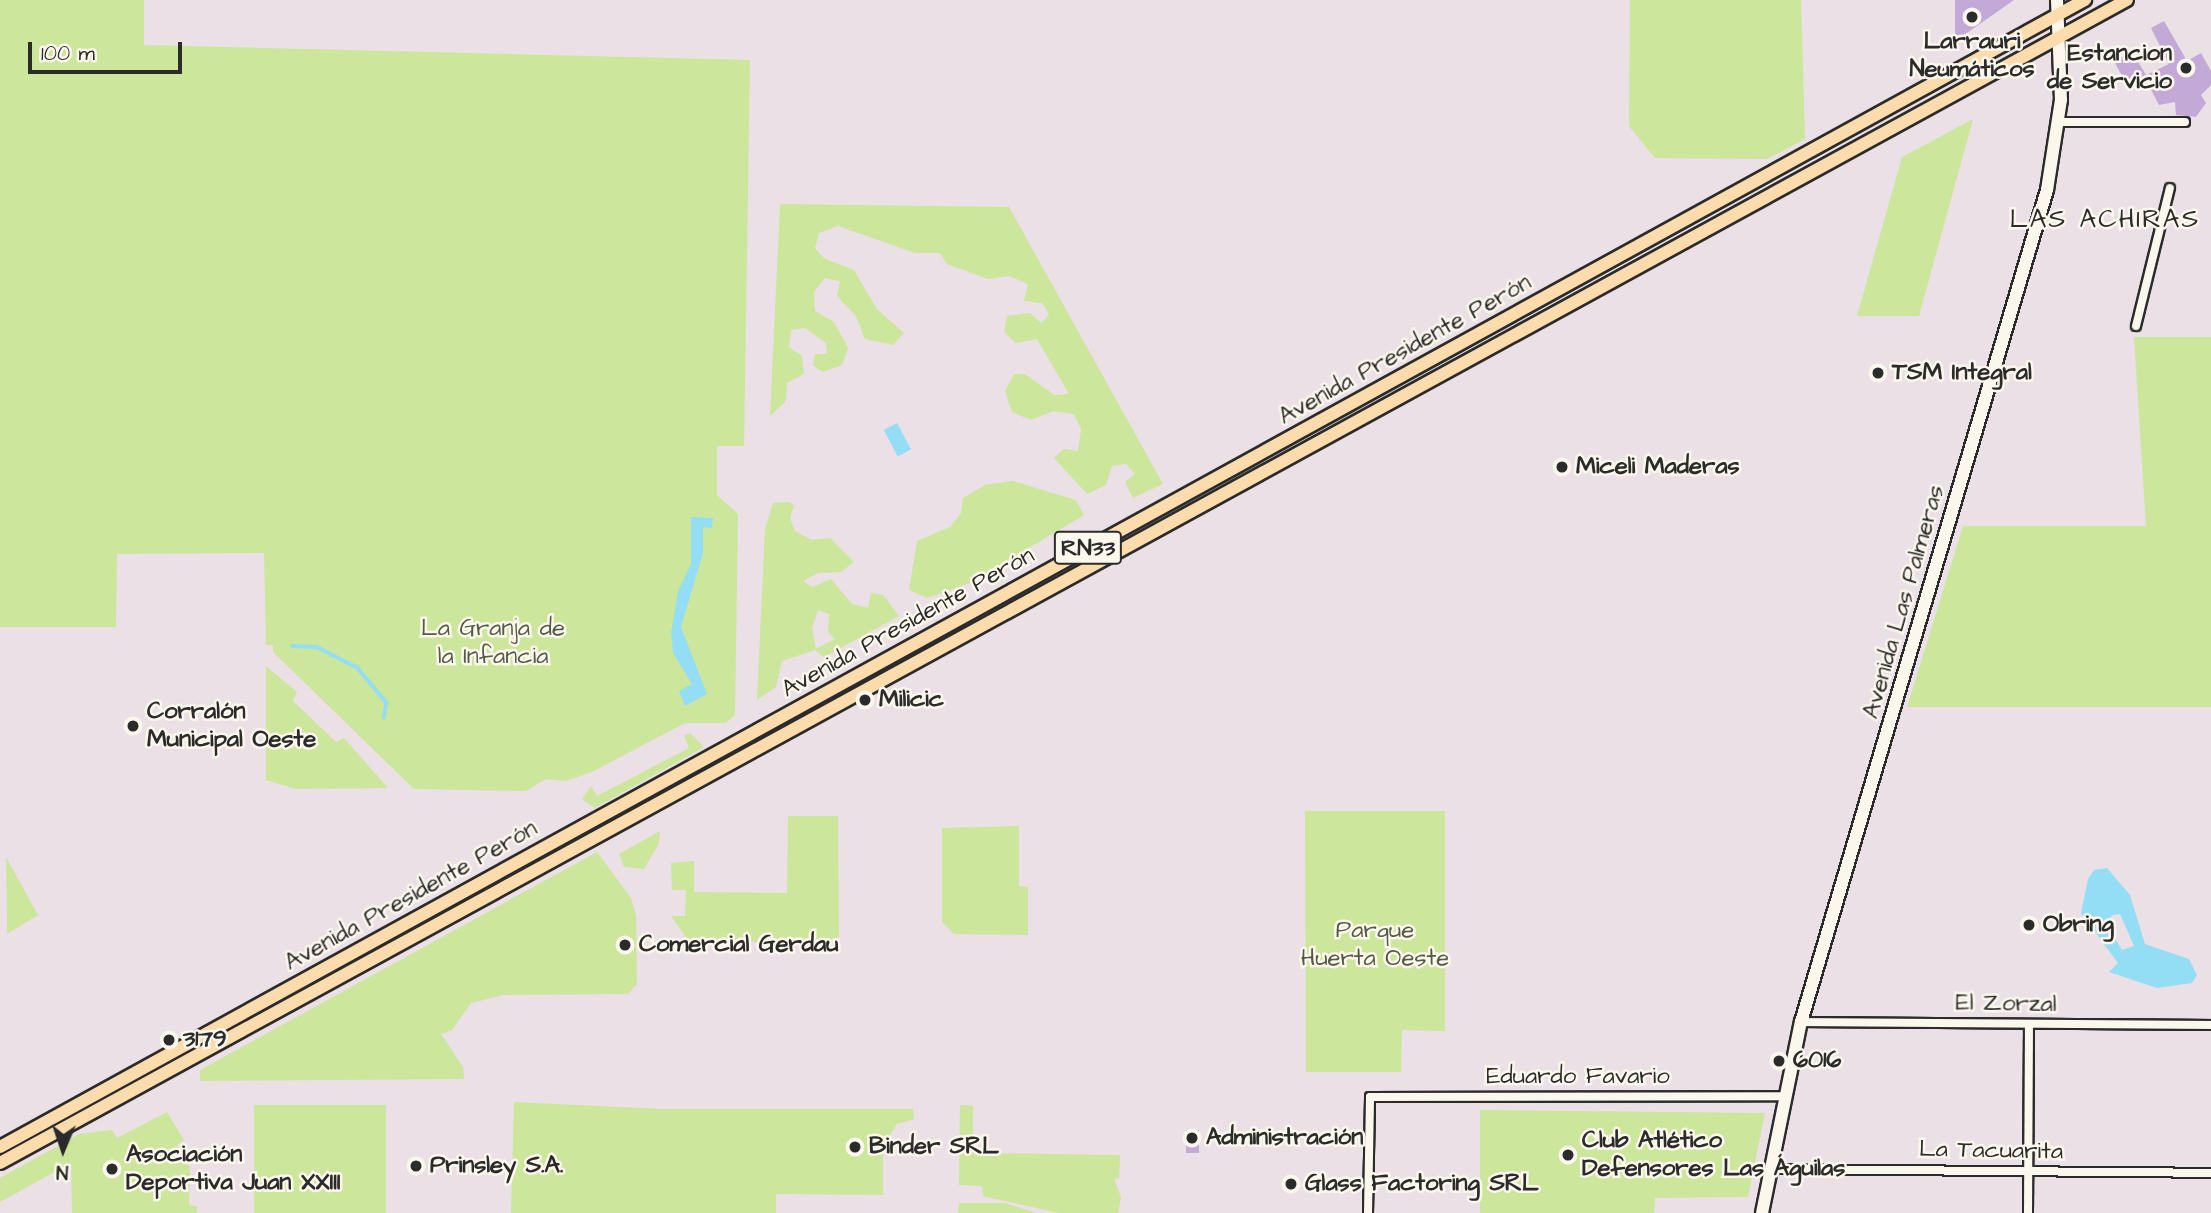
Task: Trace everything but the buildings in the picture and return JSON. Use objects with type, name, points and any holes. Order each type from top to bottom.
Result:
[{"type":"main road","name":"Avenida Las Palmeras","points":[[1762,1213],[1801,1021],[2047,190],[2059,121],[2057,0]]},
{"type":"main road","name":"RN33","points":[[2057,15],[2085,0]]},
{"type":"main road","name":"RN33","points":[[2059,38],[2127,0]]},
{"type":"main road","name":"Avenida Presidente Perón","points":[[0,1147],[2057,15]]},
{"type":"main road","name":"Avenida Presidente Perón","points":[[0,1163],[2059,38]]},
{"type":"street","points":[[2059,121],[2185,122]]},
{"type":"street","points":[[2136,326],[2170,188]]},
{"type":"street","name":"El Zorzal","points":[[1801,1021],[2211,1025]]},
{"type":"street","points":[[2028,1213],[2029,1024]]},
{"type":"street","name":"Eduardo Favario","points":[[1368,1213],[1370,1097],[1786,1096]]},
{"type":"street","name":"La Tacuarita","points":[[1771,1169],[2211,1173]]},
{"type":"green space","name":"La Granja de la Infancia","points":[[0,0],[144,0],[144,45],[750,60],[744,446],[717,446],[717,495],[738,514],[735,715],[726,723],[685,723],[592,772],[566,781],[546,779],[526,791],[414,789],[273,652],[273,645],[266,645],[264,553],[117,554],[116,627],[0,627]]},
{"type":"green space","points":[[1630,0],[1801,0],[1805,139],[1767,159],[1655,158],[1629,126]]},
{"type":"green space","points":[[1973,119],[1919,316],[1857,316],[1902,157]]},
{"type":"green space","points":[[780,204],[1009,207],[1163,484],[1133,498],[1125,482],[1135,474],[1126,464],[1112,466],[1106,485],[1087,494],[1054,458],[1064,449],[1078,451],[1081,429],[1074,414],[1053,411],[1031,420],[1012,412],[1005,391],[1014,374],[1025,374],[1054,395],[1069,394],[1037,339],[1016,343],[1004,332],[1007,316],[1030,313],[1041,323],[1049,315],[1042,303],[1024,301],[1028,284],[1009,276],[988,279],[947,264],[940,253],[915,253],[838,226],[819,233],[815,248],[825,259],[854,270],[877,309],[904,333],[893,345],[865,339],[856,316],[837,296],[840,281],[825,278],[814,292],[815,311],[834,322],[848,348],[842,365],[823,372],[813,366],[815,354],[827,354],[826,343],[805,328],[791,330],[789,347],[802,356],[804,374],[787,383],[786,401],[770,416]]},
{"type":"green space","points":[[2134,337],[2211,337],[2211,707],[1907,707],[1963,526],[2146,526]]},
{"type":"green space","points":[[1013,481],[1076,500],[1084,515],[970,583],[927,598],[909,590],[917,541],[950,527],[961,513],[963,498],[985,485]]},
{"type":"green space","points":[[789,502],[794,506],[790,518],[795,531],[812,540],[830,538],[854,562],[841,572],[818,573],[803,581],[812,587],[831,579],[852,604],[868,608],[871,593],[883,595],[899,616],[824,657],[815,650],[782,661],[776,687],[757,700],[765,529],[773,503]],"holes":[[[818,610],[829,614],[828,632],[835,639],[816,649],[812,628]]]},
{"type":"green space","points":[[266,666],[297,692],[293,701],[336,742],[344,738],[388,788],[296,789],[266,780]]},
{"type":"green space","points":[[690,733],[704,747],[595,808],[582,799],[591,786],[597,796],[689,748],[684,736]]},
{"type":"green space","name":"Parque Huerta Oeste","points":[[1305,811],[1445,811],[1445,1031],[1402,1030],[1401,1072],[1306,1072]]},
{"type":"green space","points":[[788,816],[838,816],[839,937],[823,943],[689,941],[671,916],[685,916],[686,890],[672,890],[671,863],[694,861],[694,892],[787,893]]},
{"type":"green space","points":[[1019,826],[1019,886],[1028,887],[1028,935],[954,934],[942,922],[942,828]]},
{"type":"green space","points":[[660,831],[659,843],[644,869],[624,867],[619,854]]},
{"type":"green space","points":[[597,852],[631,898],[636,915],[637,984],[628,994],[503,995],[471,1003],[452,1030],[441,1034],[463,1067],[464,1079],[200,1081],[200,1070]]},
{"type":"green space","points":[[6,857],[38,915],[7,934],[7,913]]},
{"type":"green space","points":[[514,1102],[662,1109],[913,1109],[914,1119],[897,1124],[883,1146],[883,1195],[776,1194],[776,1213],[511,1213]]},
{"type":"green space","points":[[254,1105],[386,1105],[386,1213],[254,1213]]},
{"type":"green space","points":[[960,1105],[973,1106],[973,1153],[1120,1155],[1119,1178],[1114,1179],[1121,1197],[1118,1213],[1059,1213],[983,1196],[982,1186],[959,1185]]},
{"type":"green space","name":"Club Atlético Defensores Las Águilas","points":[[1480,1110],[1765,1113],[1748,1197],[1655,1198],[1654,1213],[1480,1213]]},
{"type":"green space","points":[[167,1112],[184,1140],[177,1145],[190,1168],[189,1205],[197,1206],[197,1213],[72,1213],[71,1163],[0,1202],[0,1178],[79,1134],[112,1130],[117,1138]]},
{"type":"green space","points":[[959,1203],[1005,1203],[1036,1213],[958,1213]]},
{"type":"water","points":[[897,423],[911,449],[898,457],[884,430]]},
{"type":"water","points":[[691,517],[713,518],[712,528],[703,527],[703,553],[681,627],[707,694],[685,706],[679,691],[692,684],[673,653],[671,633],[678,591],[691,564]]},
{"type":"water","points":[[2107,868],[2130,895],[2145,944],[2189,959],[2197,975],[2192,983],[2157,988],[2109,972],[2118,963],[2081,913],[2088,879],[2094,870]],"holes":[[[2120,914],[2134,946],[2122,950],[2107,925],[2112,915]]]},
{"type":"waterway","points":[[292,646],[317,647],[358,668],[387,703],[384,718]]},
{"type":"place","name":"Larrauri Neumáticos","points":[[1972,17]]},
{"type":"place","name":"Estancion de Servicio","points":[[2186,68]]},
{"type":"place","name":"TSM Integral","points":[[1878,373]]},
{"type":"place","name":"Miceli Maderas","points":[[1562,467]]},
{"type":"place","name":"Milicic","points":[[865,700]]},
{"type":"place","name":"Corralón Municipal Oeste","points":[[133,726]]},
{"type":"place","name":"Obring","points":[[2029,925]]},
{"type":"place","name":"Comercial Gerdau","points":[[625,945]]},
{"type":"place","name":"3179","points":[[169,1040]]},
{"type":"place","name":"6016","points":[[1779,1061]]},
{"type":"place","name":"Administración","points":[[1192,1138]]},
{"type":"place","name":"Binder SRL","points":[[855,1147]]},
{"type":"place","name":"Club Atlético Defensores Las Águilas","points":[[1568,1155]]},
{"type":"place","name":"Prinsley S.A.","points":[[416,1166]]},
{"type":"place","name":"Asociación Deportiva Juan XXIII","points":[[112,1169]]},
{"type":"place","name":"Glass Factoring SRL","points":[[1291,1184]]},
{"type":"district","name":"LAS ACHIRAS","points":[[2105,220]]}]
